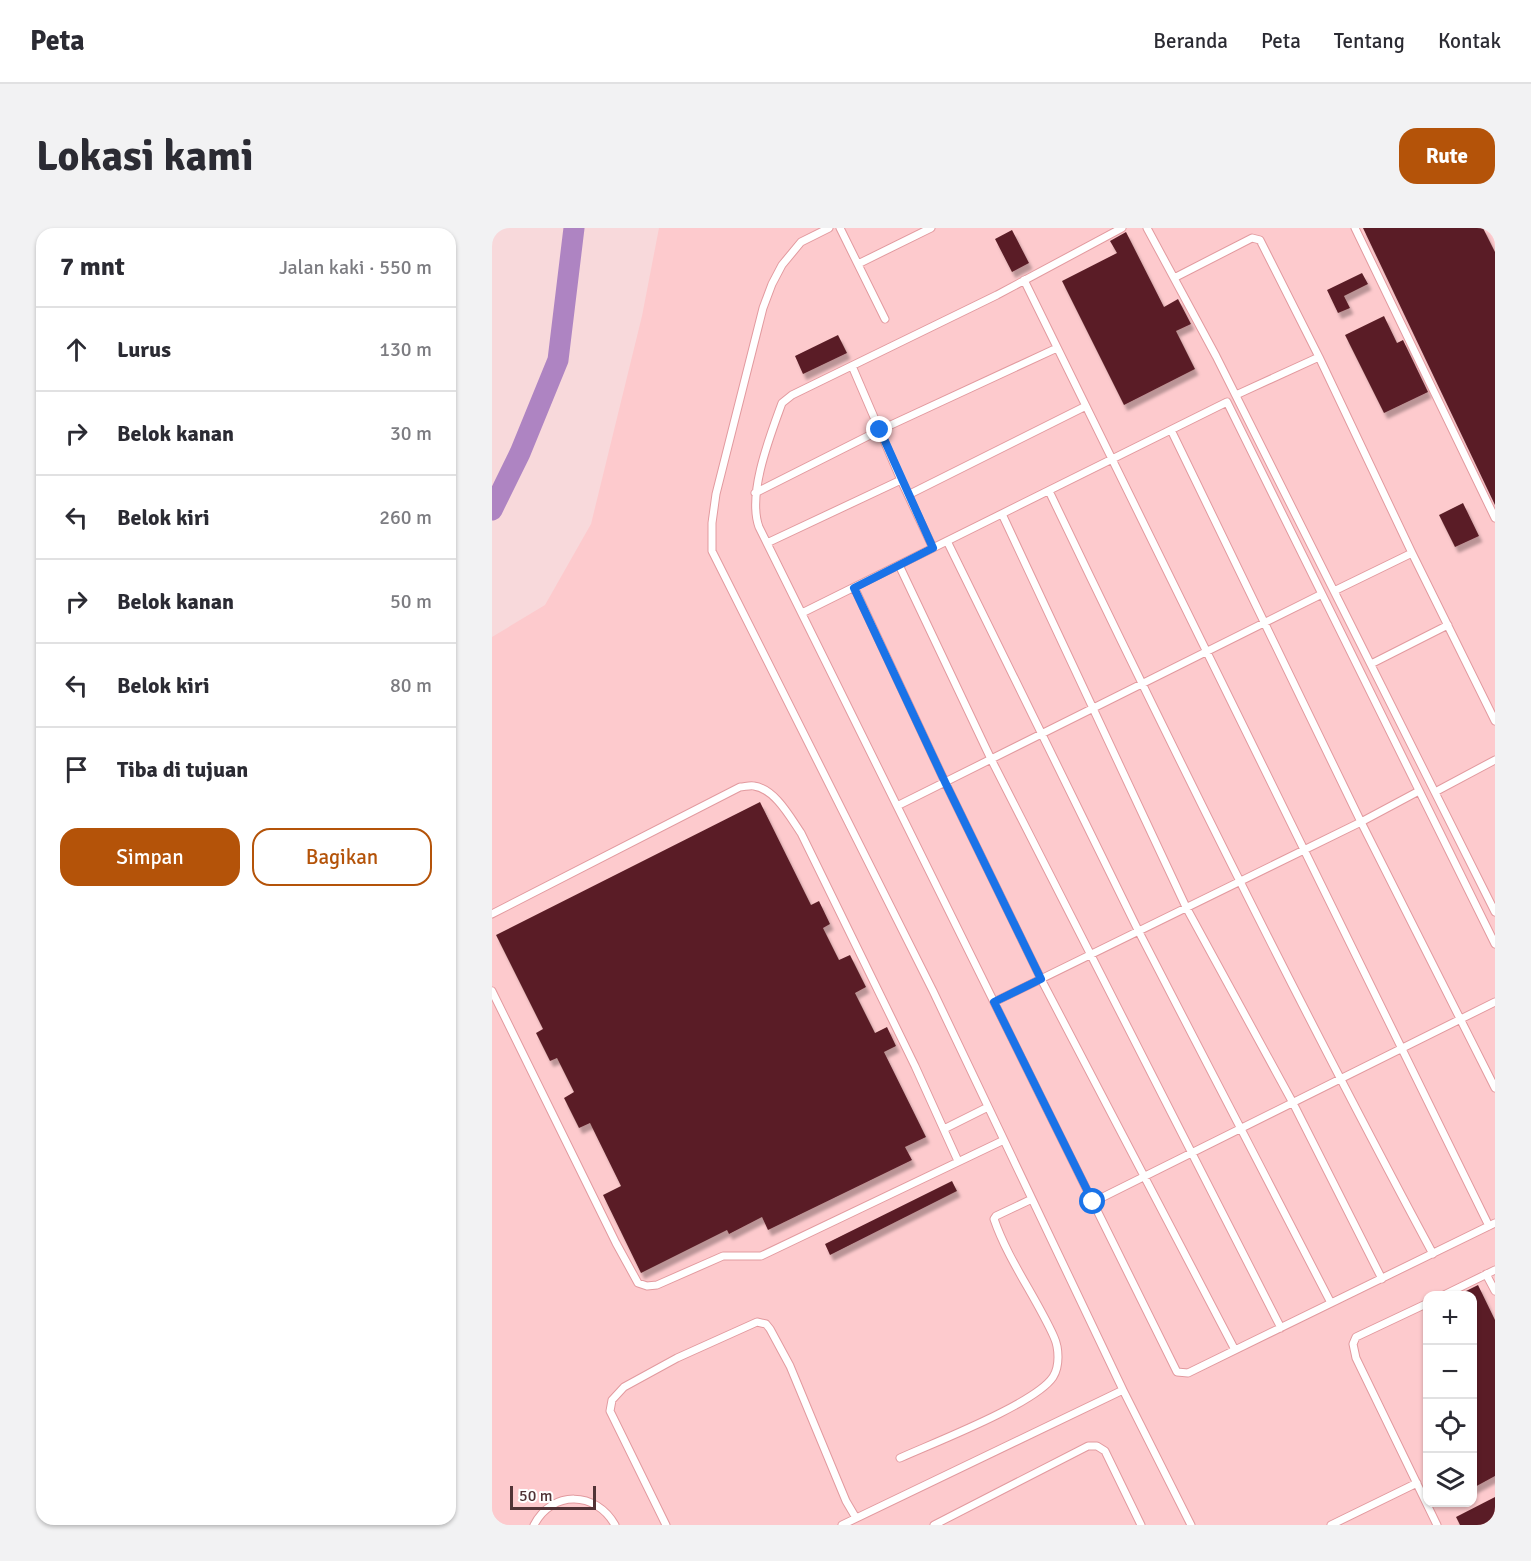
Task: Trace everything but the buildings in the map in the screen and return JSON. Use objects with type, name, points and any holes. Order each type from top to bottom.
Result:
[{"type":"lane","points":[[828,228],[801,242],[782,265],[763,308],[716,494],[712,523],[712,551],[933,991],[1191,1525]]},
{"type":"lane","points":[[840,228],[885,319]]},
{"type":"lane","points":[[858,264],[932,228]]},
{"type":"lane","points":[[1024,280],[1056,348],[1114,459],[1303,849],[1492,1225],[1188,1373],[1177,1372],[755,516],[755,493],[782,404],[792,395],[1024,280],[1122,228]]},
{"type":"lane","points":[[1148,228],[1236,395],[1495,912]]},
{"type":"lane","points":[[1355,228],[1495,518]]},
{"type":"lane","points":[[1174,278],[1252,238],[1258,239],[1319,357],[1412,554],[1495,721]]},
{"type":"lane","points":[[755,493],[880,430],[1056,348]]},
{"type":"lane","points":[[1236,395],[1319,357]]},
{"type":"lane","points":[[852,366],[933,548]]},
{"type":"lane","points":[[802,613],[1114,459],[1221,403],[1228,403],[1495,944]]},
{"type":"lane","points":[[908,495],[1086,406]]},
{"type":"lane","points":[[1171,430],[1361,822],[1495,1088]]},
{"type":"lane","points":[[767,543],[901,480]]},
{"type":"lane","points":[[1049,491],[1239,882],[1339,1079],[1433,1254]]},
{"type":"lane","points":[[1002,514],[1186,907],[1293,1103],[1382,1279]]},
{"type":"lane","points":[[947,541],[1138,930],[1331,1303]]},
{"type":"lane","points":[[1334,591],[1412,554]]},
{"type":"lane","points":[[899,565],[992,759],[1281,1328]]},
{"type":"lane","points":[[854,588],[1041,979],[1235,1350]]},
{"type":"lane","points":[[897,806],[1322,594]]},
{"type":"lane","points":[[1371,664],[1448,625]]},
{"type":"lane","points":[[1435,792],[1495,760]]},
{"type":"lane","points":[[492,914],[740,787],[755,786],[769,793],[783,807],[801,833],[945,1129],[958,1161]]},
{"type":"lane","points":[[994,1002],[1361,822],[1419,791]]},
{"type":"lane","points":[[492,991],[616,1243],[638,1283],[646,1286],[657,1285],[723,1256],[761,1256],[1005,1140]]},
{"type":"lane","points":[[1093,1202],[1495,1002]]},
{"type":"lane","points":[[945,1129],[988,1107]]},
{"type":"lane","points":[[900,1458],[1011,1407],[1030,1396],[1053,1377],[1057,1366],[1055,1339],[993,1219],[1032,1199]]},
{"type":"lane","points":[[1452,1291],[1495,1270]]},
{"type":"lane","points":[[1486,1274],[1495,1291]]},
{"type":"lane","points":[[1423,1305],[1356,1337],[1353,1344],[1356,1358],[1437,1525]]},
{"type":"lane","points":[[666,1525],[610,1412],[612,1400],[624,1387],[677,1358],[757,1322],[766,1324],[770,1329],[789,1366],[846,1501],[856,1518]]},
{"type":"lane","points":[[842,1525],[1124,1390]]},
{"type":"lane","points":[[934,1525],[1094,1445],[1105,1451],[1141,1525]]},
{"type":"lane","points":[[1331,1525],[1417,1483]]},
{"type":"lane","points":[[534,1525],[543,1511],[553,1504],[565,1498],[574,1498],[597,1507],[615,1525]]},
{"type":"shaded area","points":[[659,228],[1495,228],[1495,1525],[492,1525],[492,637],[545,605],[591,524],[642,316]]},
{"type":"waterway","points":[[492,510],[520,453],[558,360],[574,228]]},
{"type":"route","points":[[880,430],[933,548],[854,588],[1041,979],[994,1002],[1093,1202]]}]
